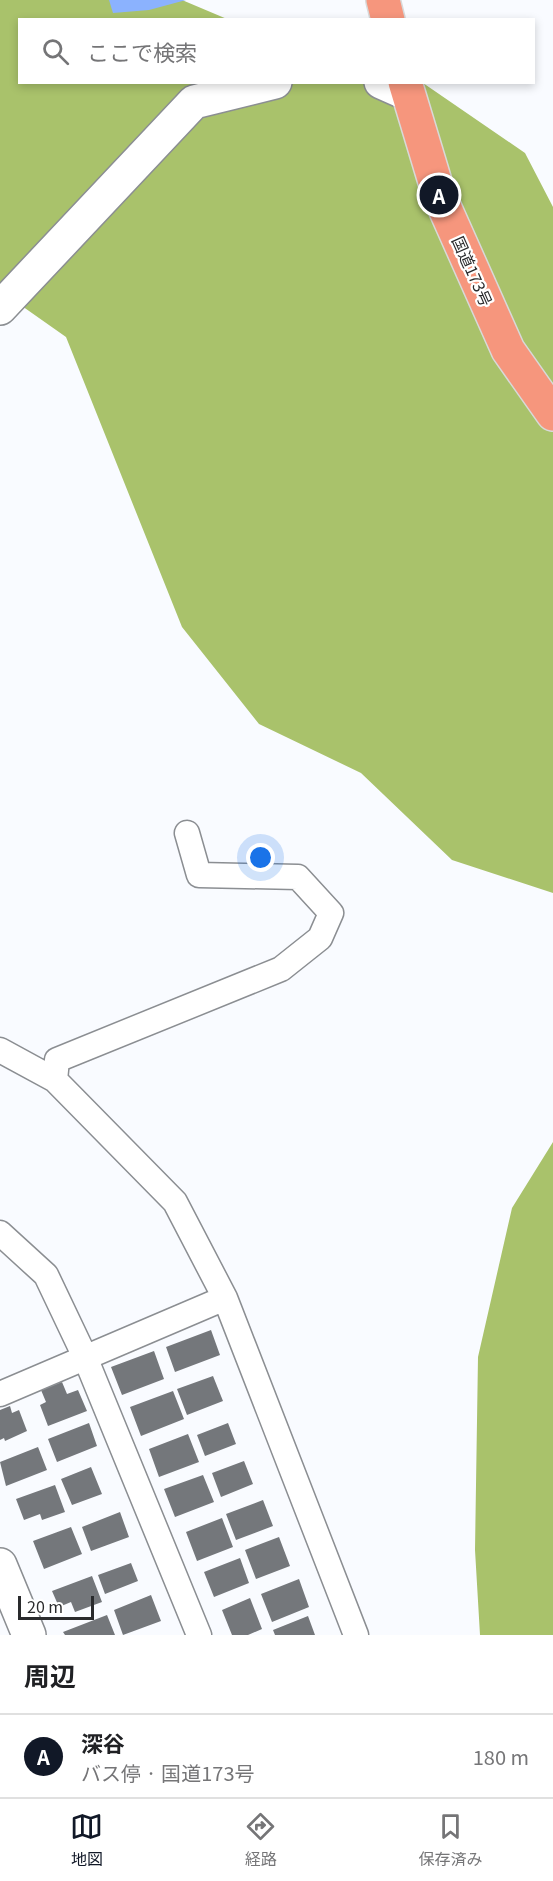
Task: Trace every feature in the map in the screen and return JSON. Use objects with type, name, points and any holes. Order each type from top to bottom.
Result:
[{"type":"highway","points":[[383,0],[388,18]]},
{"type":"highway","name":"国道173号","points":[[398,86],[439,195],[508,351],[553,414]]},
{"type":"street","points":[[0,308],[194,102],[267,84]]},
{"type":"street","points":[[55,1080],[57,1060],[281,969],[320,938],[331,913],[298,877],[199,875],[187,833]]},
{"type":"street","points":[[0,1050],[55,1080],[175,1202],[225,1298],[356,1635]]},
{"type":"street","points":[[0,1233],[46,1275],[85,1357],[199,1635]]},
{"type":"street","points":[[0,1394],[225,1298]]},
{"type":"street","points":[[0,1565],[20,1632]]},
{"type":"green space","points":[[0,0],[182,0],[225,18],[18,18],[18,84],[424,84],[525,153],[553,207],[553,893],[452,860],[361,773],[259,724],[182,627],[66,337],[12,299],[0,300]]},
{"type":"green space","points":[[553,1142],[553,1635],[480,1635],[475,1550],[478,1357],[512,1208]]},
{"type":"water","points":[[109,0],[186,0],[149,10],[113,13]]},
{"type":"building","points":[[211,1330],[220,1355],[175,1372],[166,1347]]},
{"type":"building","points":[[154,1351],[164,1379],[122,1395],[111,1367]]},
{"type":"building","points":[[213,1376],[223,1401],[187,1415],[177,1389]]},
{"type":"building","points":[[62,1382],[67,1394],[78,1390],[87,1411],[48,1426],[40,1405],[46,1402],[41,1390]]},
{"type":"building","points":[[173,1391],[184,1419],[141,1436],[130,1407]]},
{"type":"building","points":[[10,1406],[12,1413],[19,1410],[27,1431],[5,1441],[4,1438],[0,1440],[0,1410]]},
{"type":"building","points":[[89,1423],[97,1446],[57,1462],[48,1439]]},
{"type":"building","points":[[228,1423],[236,1444],[205,1456],[197,1435]]},
{"type":"building","points":[[188,1434],[199,1462],[159,1477],[149,1449]]},
{"type":"building","points":[[38,1447],[47,1470],[6,1486],[0,1462]]},
{"type":"building","points":[[244,1461],[253,1484],[221,1497],[212,1473]]},
{"type":"building","points":[[91,1467],[102,1494],[72,1505],[61,1479]]},
{"type":"building","points":[[203,1475],[214,1502],[175,1517],[164,1489]]},
{"type":"building","points":[[55,1485],[65,1512],[42,1520],[40,1514],[24,1520],[16,1499]]},
{"type":"building","points":[[263,1500],[273,1526],[236,1540],[226,1514]]},
{"type":"building","points":[[120,1512],[129,1537],[91,1551],[82,1527]]},
{"type":"building","points":[[222,1518],[233,1547],[197,1561],[186,1532]]},
{"type":"building","points":[[71,1527],[82,1554],[44,1569],[33,1541]]},
{"type":"building","points":[[279,1537],[290,1566],[256,1579],[245,1550]]},
{"type":"building","points":[[240,1558],[249,1583],[214,1597],[204,1572]]},
{"type":"building","points":[[131,1563],[138,1581],[105,1594],[98,1575]]},
{"type":"building","points":[[92,1576],[102,1602],[75,1612],[71,1602],[59,1607],[52,1591]]},
{"type":"building","points":[[299,1579],[309,1607],[272,1622],[261,1594]]},
{"type":"building","points":[[151,1595],[161,1621],[123,1635],[114,1610]]},
{"type":"building","points":[[250,1598],[262,1629],[248,1635],[232,1635],[222,1610]]},
{"type":"building","points":[[107,1615],[115,1635],[65,1635],[63,1632]]},
{"type":"building","points":[[308,1616],[315,1635],[275,1635],[273,1630]]},
{"type":"place","name":"深谷","points":[[439,195]]}]
